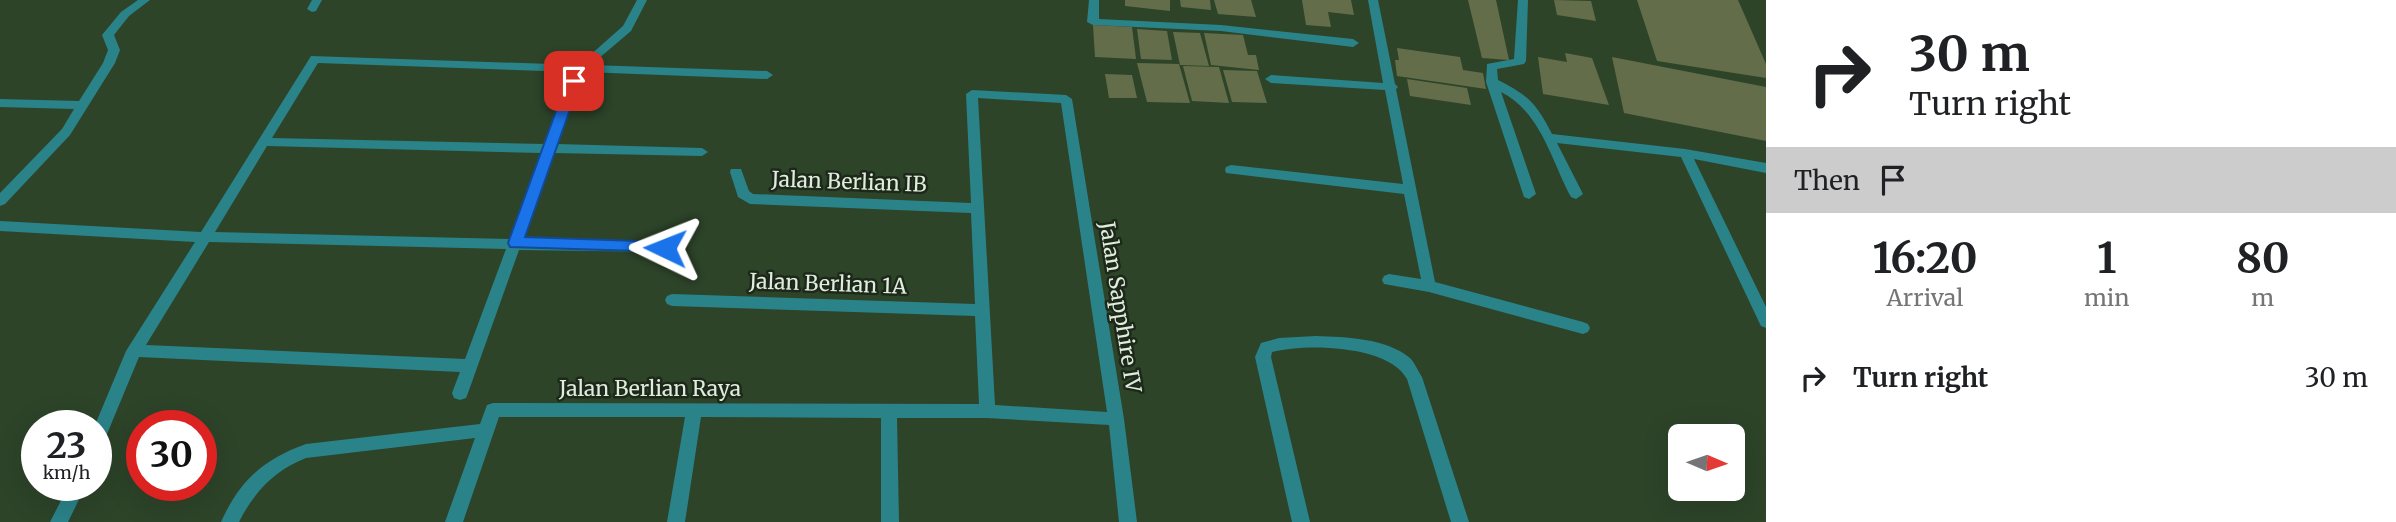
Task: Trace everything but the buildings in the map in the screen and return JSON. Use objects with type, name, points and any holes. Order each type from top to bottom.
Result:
[{"type":"street","points":[[0,201],[66,132],[80,105],[109,63],[114,50],[108,35],[125,14],[145,0]]},
{"type":"street","points":[[460,393],[579,71],[625,34],[642,0]]},
{"type":"street","points":[[1094,0],[1093,22],[1221,28],[1287,38],[1353,43]]},
{"type":"street","points":[[1373,0],[1429,286]]},
{"type":"street","points":[[1523,0],[1525,15],[1519,44],[1520,61],[1491,67],[1492,82],[1529,194]]},
{"type":"street","points":[[109,410],[134,351],[315,60],[579,71],[768,75]]},
{"type":"street","points":[[1271,79],[1392,87]]},
{"type":"street","points":[[1492,82],[1519,96],[1535,112],[1576,194]]},
{"type":"street","name":"Jalan Sapphire IV","points":[[978,208],[972,94],[1066,99],[1116,419],[1128,522]]},
{"type":"street","points":[[0,103],[80,105]]},
{"type":"street","points":[[1548,138],[1685,153],[1766,168]]},
{"type":"street","points":[[262,142],[702,152]]},
{"type":"street","points":[[1685,153],[1766,322]]},
{"type":"street","points":[[1231,170],[1412,190]]},
{"type":"street","name":"Jalan Berlian IB","points":[[736,172],[743,194],[750,199],[978,208]]},
{"type":"street","points":[[978,208],[987,411]]},
{"type":"street","points":[[0,226],[205,237],[665,248]]},
{"type":"street","points":[[1389,279],[1429,286],[1583,328]]},
{"type":"street","name":"Jalan Berlian 1A","points":[[672,300],[982,310]]},
{"type":"street","points":[[1301,522],[1263,357],[1266,346],[1278,342],[1323,342],[1386,352],[1406,363],[1413,377],[1460,522]]},
{"type":"street","points":[[134,351],[469,366]]},
{"type":"street","name":"Jalan Berlian Raya","points":[[485,430],[493,410],[987,411],[1116,419]]},
{"type":"street","points":[[676,522],[694,410]]},
{"type":"street","points":[[889,411],[890,522]]},
{"type":"street","points":[[230,522],[252,484],[264,470],[283,459],[306,451],[485,430],[454,522]]},
{"type":"street","points":[[59,522],[70,501]]},
{"type":"route","points":[[574,81],[515,243],[665,248]]}]
